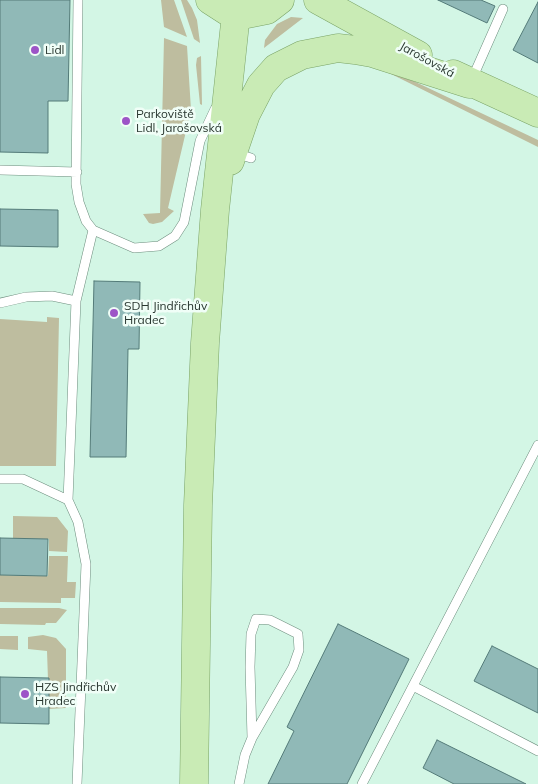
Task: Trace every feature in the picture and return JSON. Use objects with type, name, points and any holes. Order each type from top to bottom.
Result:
[{"type":"main road","points":[[210,0],[217,6],[236,14],[257,13],[280,0]]},
{"type":"main road","name":"Jarošovská","points":[[318,0],[470,84],[538,113]]},
{"type":"main road","points":[[194,784],[198,505],[215,210],[226,87],[236,14]]},
{"type":"main road","points":[[215,210],[242,155],[246,114],[261,86],[276,68],[302,55],[338,48],[355,50],[372,53],[470,84]]},
{"type":"lane","points":[[78,0],[77,172],[79,202],[86,221],[93,230],[134,248],[159,246],[175,236],[184,222],[200,141],[226,87]]},
{"type":"lane","points":[[470,84],[503,9]]},
{"type":"lane","points":[[0,170],[77,172]]},
{"type":"lane","points":[[78,784],[86,564],[78,522],[68,500],[76,302],[93,230]]},
{"type":"lane","points":[[0,303],[26,297],[52,296],[76,302]]},
{"type":"lane","points":[[366,783],[413,686],[538,445]]},
{"type":"lane","points":[[0,479],[23,479],[68,500]]},
{"type":"lane","points":[[239,784],[245,755],[252,738],[292,668],[299,650],[298,634],[270,620],[256,619],[251,634],[252,738]]},
{"type":"lane","points":[[413,686],[538,751]]},
{"type":"green space","points":[[161,0],[174,0],[187,37],[164,27]]},
{"type":"green space","points":[[181,0],[187,0],[192,8],[197,20],[200,43],[194,39]]},
{"type":"green space","points":[[291,17],[303,18],[264,48],[265,40],[277,24]]},
{"type":"green space","points":[[164,38],[187,46],[191,110],[168,208],[174,211],[162,222],[153,224],[149,223],[143,214],[160,213]]},
{"type":"green space","points":[[201,56],[202,105],[200,104],[196,65],[197,58]]},
{"type":"green space","points":[[367,59],[538,140],[538,147],[379,68],[357,61],[327,63],[303,68],[309,62]]},
{"type":"green space","points":[[47,317],[59,318],[56,466],[0,466],[0,319],[47,322]]},
{"type":"green space","points":[[13,516],[57,517],[68,531],[67,552],[49,551],[49,539],[13,539]]},
{"type":"green space","points":[[49,556],[68,556],[67,582],[76,582],[75,598],[61,598],[61,603],[0,602],[0,575],[48,576]]},
{"type":"green space","points":[[0,608],[59,608],[67,610],[56,623],[46,623],[45,625],[0,624]]},
{"type":"green space","points":[[43,635],[56,638],[66,649],[66,708],[49,709],[47,651],[28,649],[28,637]]},
{"type":"green space","points":[[0,636],[18,636],[18,650],[0,649]]},
{"type":"building","name":"Lidl","points":[[0,0],[70,0],[68,101],[48,101],[48,153],[0,152]]},
{"type":"building","points":[[438,0],[481,0],[495,6],[487,23]]},
{"type":"building","points":[[538,2],[538,63],[513,50]]},
{"type":"building","points":[[0,209],[58,210],[58,247],[0,246]]},
{"type":"building","points":[[94,281],[140,282],[139,349],[128,349],[126,457],[90,457]]},
{"type":"building","points":[[0,538],[48,539],[47,576],[0,575]]},
{"type":"building","points":[[338,624],[409,659],[347,784],[268,784],[294,731],[287,727]]},
{"type":"building","points":[[492,646],[538,669],[538,713],[474,681]]},
{"type":"building","name":"HZS Jindřichův Hradec","points":[[0,677],[49,678],[49,724],[0,723]]},
{"type":"building","points":[[437,740],[526,784],[454,784],[423,768]]},
{"type":"place","name":"Lidl","points":[[35,50]]},
{"type":"place","name":"Parkoviště Lidl, Jarošovská","points":[[126,121]]},
{"type":"place","name":"SDH Jindřichův Hradec","points":[[114,313]]},
{"type":"place","name":"HZS Jindřichův Hradec","points":[[25,694]]}]
